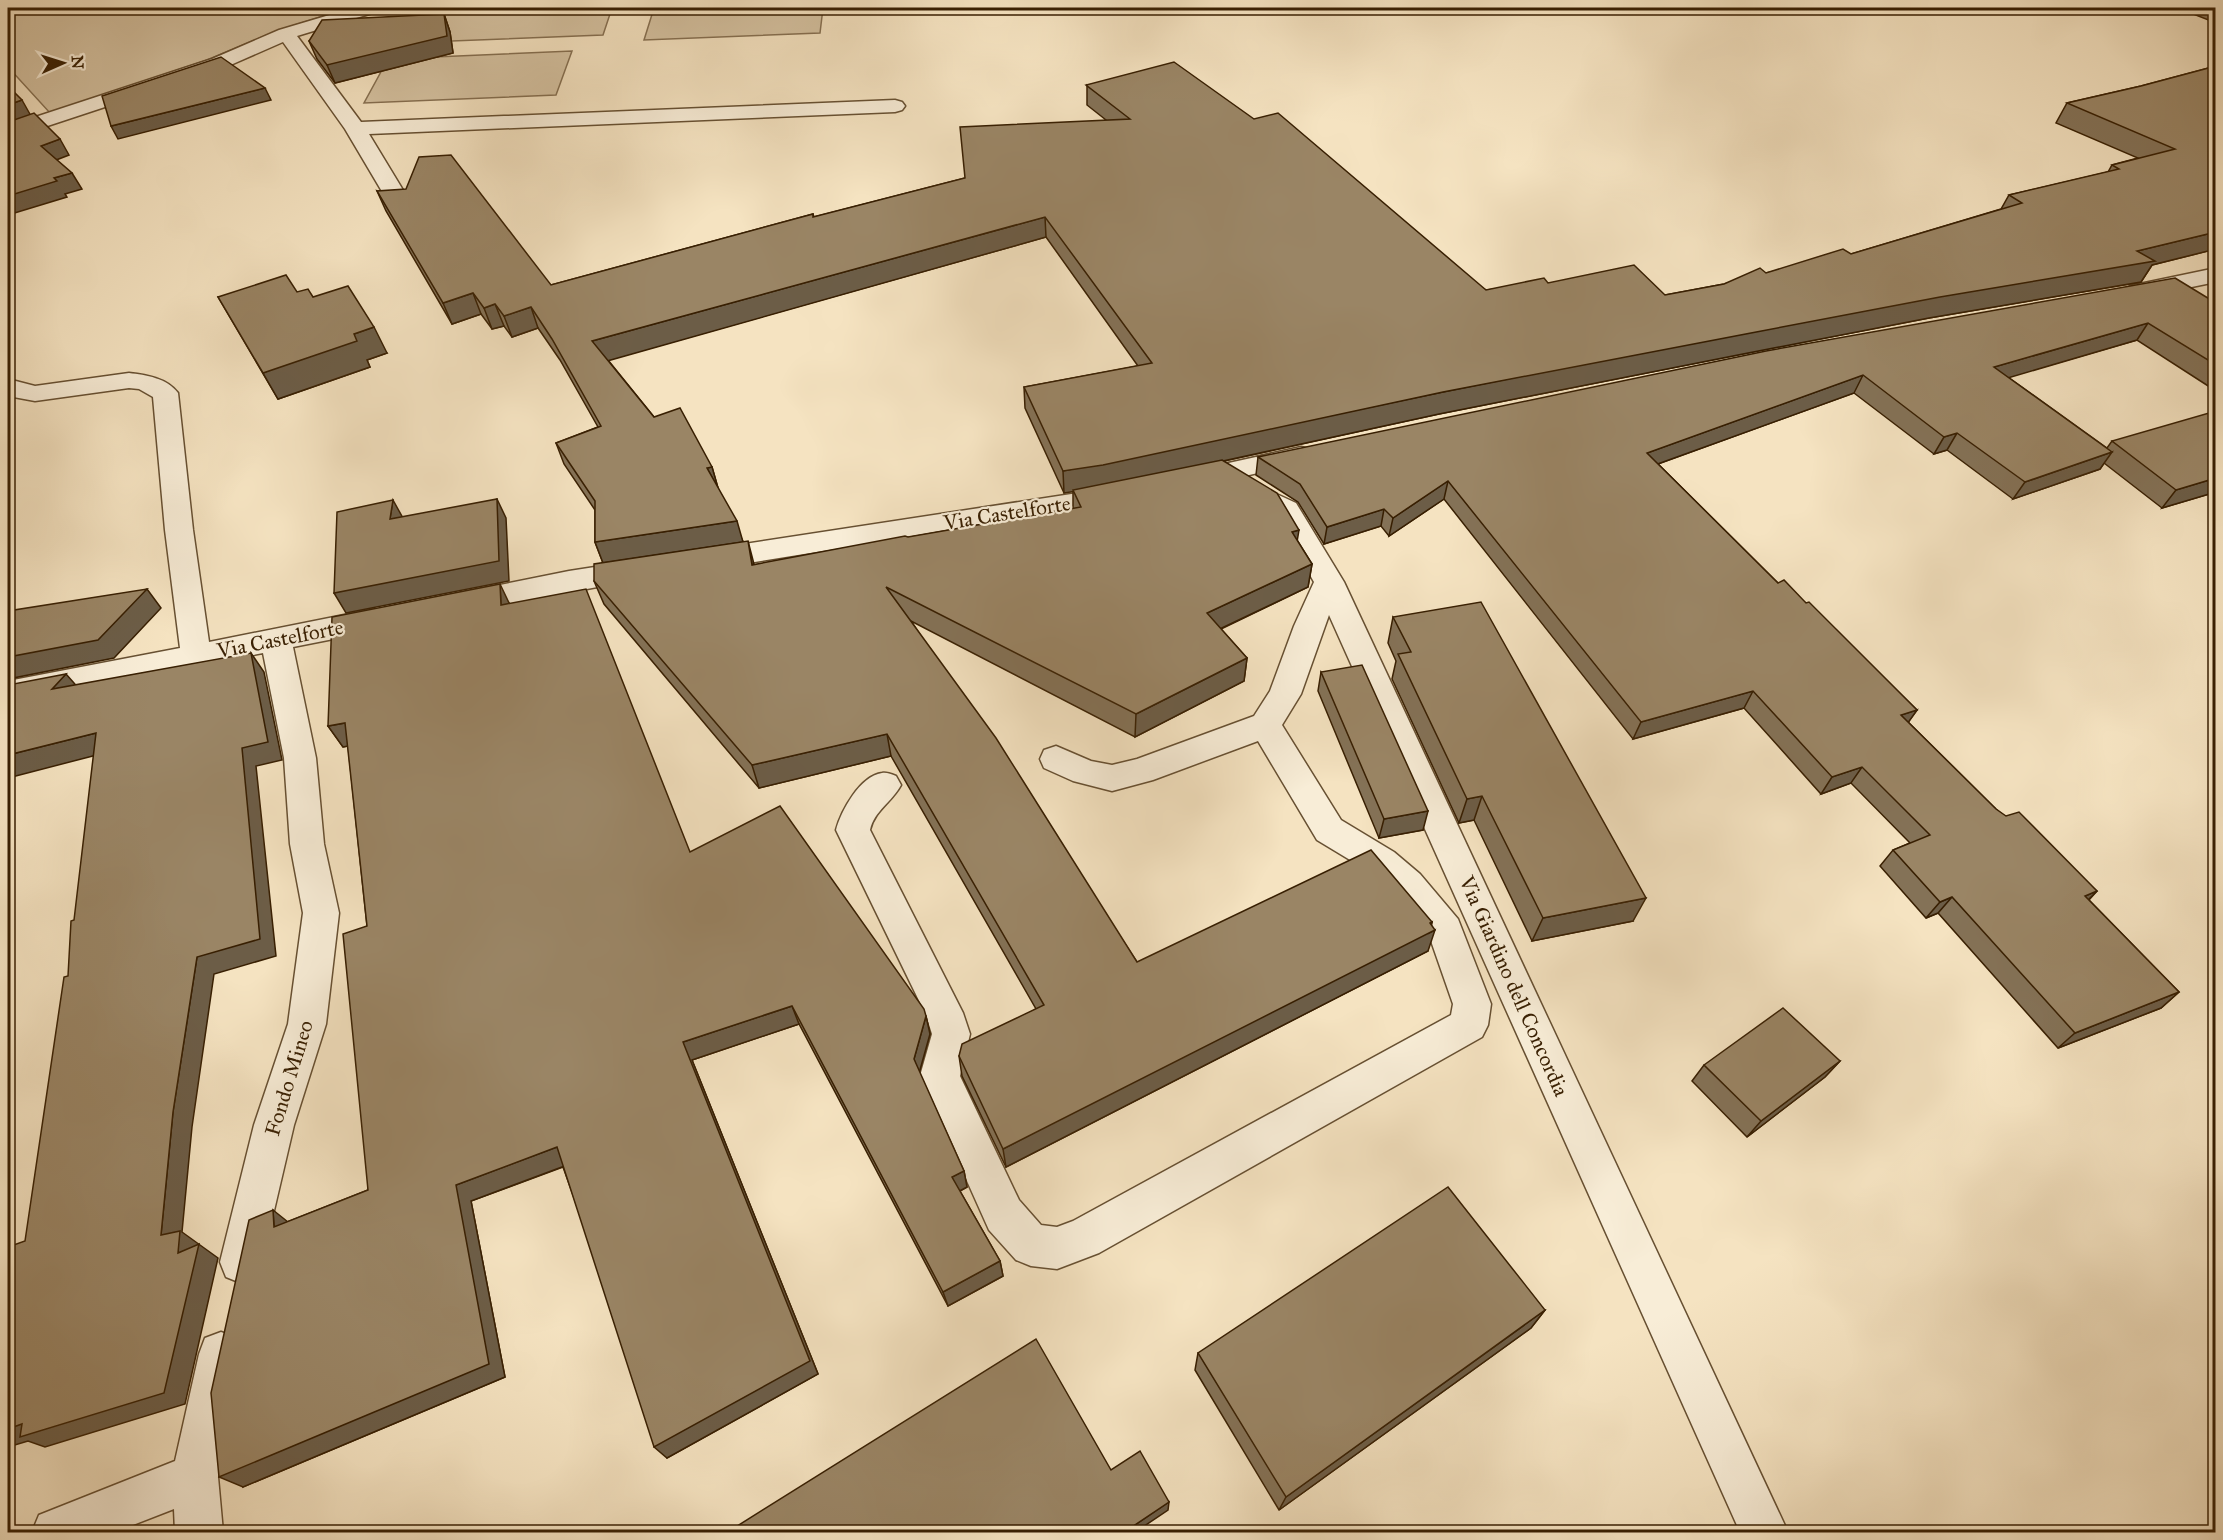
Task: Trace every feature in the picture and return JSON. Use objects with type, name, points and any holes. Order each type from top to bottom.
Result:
[{"type":"street","points":[[8,134],[219,63],[286,34],[370,8]]},
{"type":"street","points":[[286,34],[356,128],[398,200]]},
{"type":"street","points":[[356,128],[895,105]]},
{"type":"street","points":[[2109,296],[2216,275]]},
{"type":"street","points":[[8,387],[24,394],[129,381],[144,382],[165,393],[179,530],[196,656]]},
{"type":"street","points":[[1170,484],[1327,449]]},
{"type":"street","name":"Via Giardino dell Concordia","points":[[1225,471],[1286,509],[1329,582],[1764,1533]]},
{"type":"street","name":"Via Castelforte","points":[[440,607],[569,581],[1137,491]]},
{"type":"street","points":[[1056,759],[1085,772],[1112,778],[1141,771],[1265,724],[1285,694],[1309,626],[1329,582]]},
{"type":"street","name":"Via Castelforte","points":[[8,693],[393,616]]},
{"type":"street","name":"Fondo Mineo","points":[[199,1533],[195,1477],[231,1306],[273,1125],[307,1024],[321,913],[308,844],[300,758],[276,639]]},
{"type":"street","points":[[884,785],[857,813],[853,830],[944,1013],[951,1034],[940,1077],[1004,1215],[1031,1245],[1057,1248],[1084,1238],[1468,1025],[1472,1004],[1445,930],[1408,884],[1382,862],[1329,830],[1265,724]]},
{"type":"street","points":[[56,1533],[195,1477]]},
{"type":"shaded area","points":[[8,8],[349,8],[279,30],[207,60],[50,113],[8,67]]},
{"type":"shaded area","points":[[444,8],[612,8],[603,35],[426,42]]},
{"type":"shaded area","points":[[654,8],[823,8],[820,33],[644,40]]},
{"type":"shaded area","points":[[572,51],[556,95],[364,103],[388,59]]},
{"type":"building","points":[[444,14],[447,36],[327,65],[309,41],[322,20]]},
{"type":"building","points":[[221,57],[265,88],[111,126],[102,96]]},
{"type":"building","points":[[1174,62],[1254,119],[1278,113],[1486,290],[1544,278],[1548,283],[1634,265],[1665,295],[1724,284],[1760,268],[1766,273],[1843,249],[1851,254],[2022,203],[2009,195],[2119,169],[2112,165],[2175,149],[2067,103],[2216,66],[2216,232],[2137,251],[2155,261],[1940,297],[1443,392],[1103,465],[1063,471],[1024,387],[1152,363],[1045,217],[592,341],[654,417],[680,408],[712,467],[707,468],[737,521],[595,542],[595,501],[556,443],[601,426],[552,339],[531,307],[504,316],[495,304],[484,308],[473,293],[443,303],[377,191],[406,189],[419,157],[451,155],[551,285],[813,214],[813,217],[965,178],[960,127],[1130,119],[1086,85]]},
{"type":"building","points":[[9,87],[22,100],[8,105]]},
{"type":"building","points":[[34,113],[60,139],[41,146],[72,173],[54,178],[57,181],[8,196],[8,122]]},
{"type":"building","points":[[286,275],[297,292],[308,289],[313,297],[348,286],[374,327],[354,334],[357,341],[263,373],[218,297]]},
{"type":"building","points":[[2175,278],[2216,303],[2216,365],[2148,323],[1994,367],[2112,452],[2025,482],[1957,433],[1944,437],[1863,375],[1647,453],[1778,583],[1784,580],[1806,603],[1809,602],[1917,710],[1901,715],[1996,809],[2006,816],[2019,812],[2097,891],[2085,896],[2179,992],[2075,1033],[1952,897],[1940,902],[1893,850],[1930,835],[1862,767],[1832,777],[1753,691],[1641,722],[1448,481],[1393,518],[1384,509],[1327,527],[1300,484],[1258,457],[1766,351]]},
{"type":"building","points":[[2216,411],[2216,478],[2176,490],[2112,441]]},
{"type":"building","points":[[1222,460],[1277,493],[1299,530],[1292,532],[1312,564],[1207,613],[1247,658],[1136,714],[886,587],[996,738],[1137,962],[1371,850],[1432,922],[1430,923],[1435,930],[1003,1149],[959,1056],[962,1044],[1044,1005],[887,734],[752,765],[594,581],[594,564],[748,541],[752,565],[905,536],[1081,507],[1073,490]]},
{"type":"building","points":[[497,499],[499,561],[334,593],[337,512],[393,500],[390,519]]},
{"type":"building","points":[[500,584],[501,605],[586,589],[690,852],[780,806],[924,1009],[926,1016],[914,1059],[964,1171],[952,1177],[1000,1261],[943,1292],[792,1006],[683,1042],[810,1361],[654,1447],[557,1147],[456,1185],[489,1364],[219,1477],[211,1393],[249,1220],[273,1210],[274,1227],[368,1190],[343,934],[367,926],[345,723],[328,726],[332,617]]},
{"type":"building","points":[[147,589],[98,640],[8,657],[8,611]]},
{"type":"building","points":[[1481,602],[1646,898],[1543,918],[1482,796],[1467,799],[1398,654],[1411,652],[1393,617]]},
{"type":"building","points":[[251,653],[268,742],[242,748],[260,939],[197,957],[173,1112],[161,1235],[180,1231],[178,1253],[199,1244],[164,1393],[20,1437],[22,1424],[8,1429],[8,1247],[25,1241],[64,977],[68,976],[71,921],[74,920],[96,733],[8,755],[8,685],[66,674],[52,689]]},
{"type":"building","points":[[1362,665],[1428,811],[1384,819],[1321,672]]},
{"type":"building","points":[[1783,1008],[1840,1061],[1761,1121],[1704,1065]]},
{"type":"building","points":[[1448,1187],[1545,1310],[1286,1497],[1198,1353]]},
{"type":"building","points":[[1036,1339],[1111,1470],[1140,1451],[1169,1502],[1123,1533],[1007,1533],[1004,1527],[997,1533],[736,1533],[734,1528]]}]
